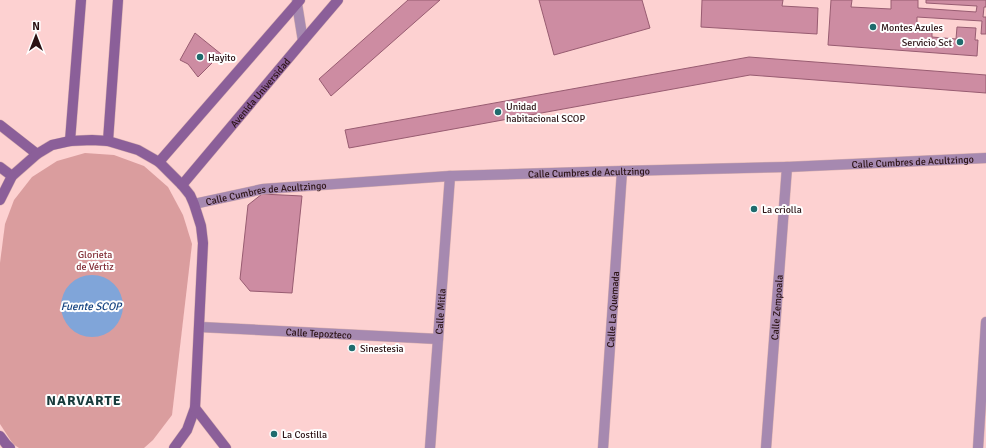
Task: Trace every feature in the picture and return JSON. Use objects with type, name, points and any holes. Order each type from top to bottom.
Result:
[{"type":"main road","points":[[70,141],[81,0]]},
{"type":"main road","points":[[108,141],[118,0]]},
{"type":"main road","name":"Avenida Universidad","points":[[182,184],[338,0]]},
{"type":"main road","points":[[159,162],[298,1]]},
{"type":"main road","points":[[0,125],[37,154]]},
{"type":"main road","points":[[0,200],[12,176],[37,154],[52,145],[70,141],[92,140],[108,141],[138,150],[159,162],[182,184],[190,195],[201,226],[203,243],[195,408],[187,430],[174,448]]},
{"type":"main road","points":[[0,167],[12,176]]},
{"type":"main road","points":[[195,408],[226,448]]},
{"type":"street","points":[[298,1],[303,41]]},
{"type":"street","name":"Calle Cumbres de Acultzingo","points":[[194,204],[263,189],[450,176],[622,170],[787,167],[986,158]]},
{"type":"street","name":"Calle Zempoala","points":[[766,448],[787,167]]},
{"type":"street","name":"Calle La Quemada","points":[[603,448],[622,170]]},
{"type":"street","name":"Calle Mitla","points":[[430,448],[450,176]]},
{"type":"street","points":[[978,448],[986,322]]},
{"type":"street","name":"Calle Tepozteco","points":[[200,327],[438,338]]},
{"type":"green space","name":"Glorieta de Vértiz","points":[[85,153],[114,155],[144,166],[168,187],[183,215],[192,244],[172,415],[153,440],[144,448],[19,448],[13,444],[0,424],[0,263],[5,224],[14,200],[32,177],[57,161]]},
{"type":"water","name":"Fuente SCOP","points":[[86,275],[98,275],[114,284],[121,294],[123,306],[121,318],[114,328],[98,337],[86,337],[75,332],[66,323],[61,312],[61,300],[66,289],[75,280]]},
{"type":"building","points":[[408,0],[440,0],[331,96],[319,79]]},
{"type":"building","points":[[539,0],[642,0],[650,28],[554,55]]},
{"type":"building","points":[[702,0],[783,0],[782,6],[818,8],[817,34],[701,27]]},
{"type":"building","name":"Montes Azules","points":[[831,0],[852,0],[851,7],[891,9],[891,0],[918,0],[918,8],[976,12],[977,6],[926,3],[926,0],[986,0],[986,7],[984,7],[983,17],[986,17],[986,34],[981,34],[982,21],[917,17],[917,30],[932,31],[932,37],[956,39],[957,27],[976,28],[975,40],[978,40],[977,56],[828,45]]},
{"type":"building","name":"Hayito","points":[[195,33],[221,54],[198,77],[188,64],[180,60]]},
{"type":"building","name":"Unidad habitacional SCOP","points":[[749,57],[986,75],[986,93],[750,75],[349,148],[345,130]]},
{"type":"building","points":[[262,194],[302,196],[292,293],[250,291],[240,279],[248,205]]},
{"type":"place","name":"Montes Azules","points":[[873,27]]},
{"type":"place","name":"Servicio Sct","points":[[960,42]]},
{"type":"place","name":"Hayito","points":[[200,57]]},
{"type":"place","name":"Unidad habitacional SCOP","points":[[498,112]]},
{"type":"place","name":"La criolla","points":[[754,209]]},
{"type":"place","name":"Sinestesia","points":[[352,348]]},
{"type":"place","name":"La Costilla","points":[[274,434]]},
{"type":"district","name":"NARVARTE","points":[[84,400]]}]
